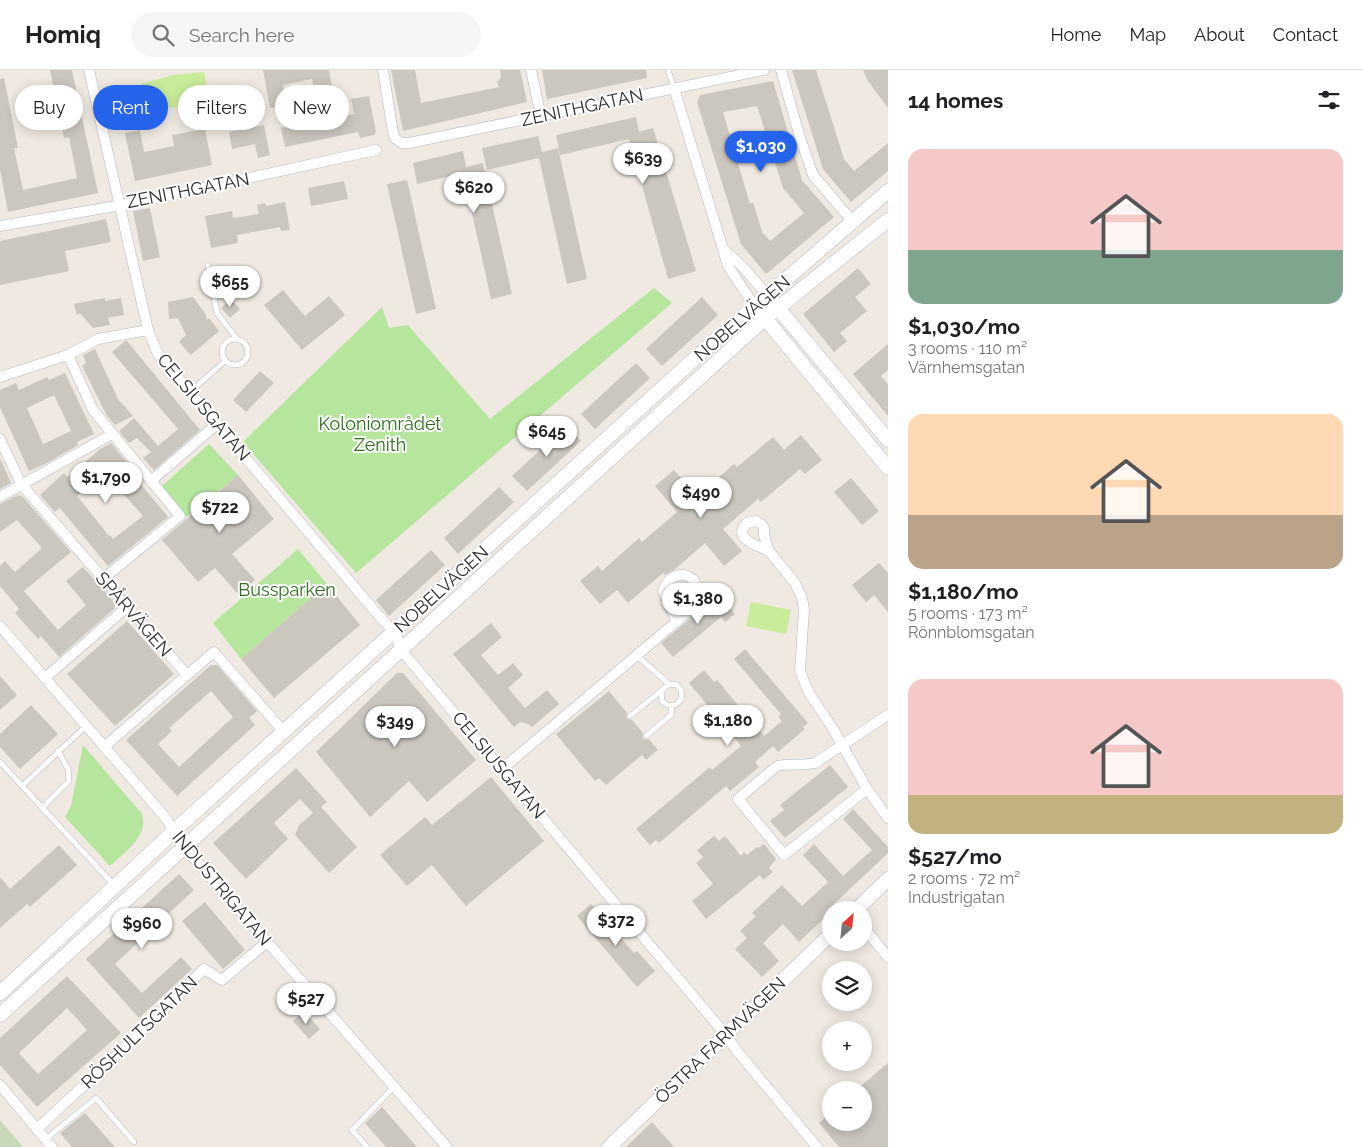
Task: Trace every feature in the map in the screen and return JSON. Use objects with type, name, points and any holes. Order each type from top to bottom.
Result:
[{"type":"main road","name":"NOBELVÄGEN","points":[[0,993],[174,832],[695,359],[888,191]]},
{"type":"main road","name":"NOBELVÄGEN","points":[[0,1015],[764,319],[888,220]]},
{"type":"main road","points":[[768,296],[886,434]]},
{"type":"main road","points":[[755,306],[888,468]]},
{"type":"main road","points":[[865,901],[888,879]]},
{"type":"main road","name":"ÖSTRA FARMVÄGEN","points":[[609,1147],[822,943]]},
{"type":"street","name":"CELSIUSGATAN","points":[[89,70],[148,330],[158,354],[394,632],[401,650],[726,1034],[737,1051],[817,1147]]},
{"type":"street","name":"ZENITHGATAN","points":[[383,70],[393,132],[395,138],[401,143],[541,117],[764,70]]},
{"type":"street","points":[[531,70],[541,117]]},
{"type":"street","points":[[781,70],[799,134],[813,174],[853,222]]},
{"type":"street","points":[[674,88],[728,266],[755,306]]},
{"type":"street","name":"ZENITHGATAN","points":[[1,226],[139,202],[376,150]]},
{"type":"street","points":[[0,214],[1,226]]},
{"type":"street","points":[[724,250],[742,266],[768,296]]},
{"type":"street","points":[[0,377],[68,355],[98,339],[148,330]]},
{"type":"street","points":[[68,355],[93,410],[180,516],[103,579]]},
{"type":"street","points":[[151,481],[218,424]]},
{"type":"street","points":[[0,497],[112,434]]},
{"type":"street","name":"SPÅRVÄGEN","points":[[0,439],[21,484],[187,675]]},
{"type":"street","points":[[769,551],[795,583],[802,598],[804,609],[800,670],[809,692],[867,789],[888,818]]},
{"type":"street","points":[[502,770],[637,656],[677,622],[695,606],[699,596],[699,588],[695,581],[688,576],[680,575],[672,578],[666,584],[664,591],[677,622]]},
{"type":"street","points":[[45,678],[127,606]]},
{"type":"street","name":"INDUSTRIGATAN","points":[[0,626],[165,817],[184,847],[447,1147]]},
{"type":"street","points":[[104,747],[214,652],[284,732]]},
{"type":"street","points":[[867,789],[803,836],[784,855],[738,799],[777,766],[786,764],[805,766],[815,763],[888,715]]},
{"type":"street","points":[[872,938],[888,957]]},
{"type":"street","name":"RÖSHULTSGATAN","points":[[37,1129],[137,1036],[204,969],[222,980],[267,942]]},
{"type":"street","points":[[0,1085],[49,1143]]},
{"type":"lane","points":[[668,70],[674,88]]},
{"type":"lane","points":[[208,264],[217,313],[247,347],[245,359],[242,362],[233,364],[226,360],[222,354],[224,346],[229,340],[238,339]]},
{"type":"lane","points":[[190,392],[226,360]]},
{"type":"lane","points":[[637,656],[668,684],[677,685],[681,690],[682,698],[678,704],[672,706],[665,704],[662,701],[660,691]]},
{"type":"lane","points":[[630,716],[668,684]]},
{"type":"lane","points":[[646,736],[671,715],[672,706]]},
{"type":"lane","points":[[22,786],[86,726]]},
{"type":"lane","points":[[42,808],[70,781],[68,769],[58,751]]},
{"type":"lane","points":[[0,762],[115,888]]},
{"type":"lane","points":[[367,1147],[352,1130],[394,1087]]},
{"type":"lane","points":[[49,1143],[96,1098],[134,1142]]},
{"type":"green space","points":[[204,72],[206,85],[178,85],[178,107],[168,108],[168,85],[141,85],[173,75]]},
{"type":"green space","name":"Koloniområdet Zenith","points":[[654,288],[672,303],[356,573],[243,442],[382,307],[389,328],[408,325],[490,419]]},
{"type":"green space","points":[[209,444],[238,475],[187,517],[162,486]]},
{"type":"green space","name":"Bussparken","points":[[298,549],[327,584],[241,659],[213,623]]},
{"type":"green space","points":[[751,602],[791,610],[786,634],[746,626]]},
{"type":"green space","points":[[83,745],[142,814],[143,822],[139,836],[129,849],[110,866],[65,817],[71,806]]},
{"type":"green space","points":[[0,1120],[23,1147],[0,1147]]},
{"type":"building","points":[[50,70],[72,70],[75,85],[53,85]]},
{"type":"building","points":[[263,70],[329,70],[332,85],[313,85],[312,79],[275,85],[275,107],[270,108]]},
{"type":"building","points":[[391,70],[415,70],[421,103],[499,87],[497,82],[501,77],[500,70],[520,70],[527,102],[403,131]]},
{"type":"building","points":[[542,70],[646,70],[647,78],[547,99]]},
{"type":"building","points":[[792,70],[816,70],[844,159],[854,171],[888,143],[888,171],[851,202],[823,169]]},
{"type":"building","points":[[863,70],[888,70],[888,108],[868,81]]},
{"type":"building","points":[[4,78],[18,148],[14,148],[23,190],[77,178],[69,137],[64,138],[62,130],[83,130],[83,122],[98,193],[8,212],[0,169],[0,79]]},
{"type":"building","points":[[773,81],[802,180],[834,217],[766,274],[741,244],[697,102],[700,95]],"holes":[[[757,106],[783,188],[804,213],[770,241],[762,232],[753,202],[750,204],[723,112]]]},
{"type":"building","points":[[369,96],[376,132],[374,135],[360,138],[358,132],[285,147],[281,130],[349,130],[349,115],[354,114],[351,99]]},
{"type":"building","points":[[636,117],[639,132],[653,128],[696,271],[668,279],[629,139],[560,155],[556,135]]},
{"type":"building","points":[[140,130],[144,152],[174,146],[172,135],[205,130],[212,165],[135,181],[125,133]]},
{"type":"building","points":[[265,130],[270,155],[258,158],[255,144],[232,149],[229,132]]},
{"type":"building","points":[[538,136],[542,152],[558,148],[587,279],[567,284],[539,158],[487,170],[482,148]]},
{"type":"building","points":[[463,151],[466,167],[483,163],[512,294],[491,299],[463,173],[417,184],[413,163]]},
{"type":"building","points":[[407,180],[436,309],[416,314],[387,184]]},
{"type":"building","points":[[344,181],[348,199],[311,206],[308,188]]},
{"type":"building","points":[[285,202],[290,230],[281,231],[280,227],[237,235],[238,243],[211,248],[205,216],[232,211],[233,218],[259,214],[257,205],[265,203],[266,206]]},
{"type":"building","points":[[150,208],[160,257],[143,261],[133,211]]},
{"type":"building","points":[[106,219],[111,242],[65,251],[69,271],[0,285],[0,241]]},
{"type":"building","points":[[858,268],[871,284],[855,297],[867,311],[840,333],[847,341],[834,352],[803,314]]},
{"type":"building","points":[[283,290],[305,316],[329,296],[345,315],[302,350],[264,305]]},
{"type":"building","points":[[193,297],[205,313],[207,320],[209,318],[219,331],[191,355],[179,342],[186,335],[178,318],[169,319],[168,302]]},
{"type":"building","points":[[702,297],[718,315],[662,366],[646,349]]},
{"type":"building","points":[[105,298],[105,301],[121,298],[124,315],[108,318],[110,325],[93,328],[80,313],[77,315],[74,304]]},
{"type":"building","points":[[231,299],[240,309],[230,318],[221,308]]},
{"type":"building","points":[[127,341],[200,430],[154,470],[143,458],[151,452],[137,438],[129,443],[119,431],[134,418],[158,446],[178,429],[112,352]]},
{"type":"building","points":[[888,344],[888,370],[881,376],[888,384],[888,416],[853,374]]},
{"type":"building","points":[[95,349],[118,399],[133,416],[115,425],[107,416],[82,366],[86,363],[83,355]]},
{"type":"building","points":[[636,363],[650,378],[595,429],[581,414]]},
{"type":"building","points":[[260,371],[274,383],[246,412],[233,400]]},
{"type":"building","points":[[65,373],[94,434],[77,442],[78,445],[47,463],[29,471],[0,407],[0,390],[16,383],[19,390],[47,377],[49,380]],"holes":[[[54,395],[71,431],[43,444],[27,408]]]},
{"type":"building","points":[[567,425],[581,441],[527,491],[512,476]]},
{"type":"building","points":[[801,435],[822,460],[805,474],[800,469],[761,502],[758,499],[723,529],[742,551],[724,566],[705,543],[674,570],[665,575],[663,573],[628,603],[617,590],[600,604],[580,581],[598,566],[602,571],[639,538],[642,542],[677,512],[655,486],[674,470],[697,496],[734,464],[737,467],[773,437],[784,450]]},
{"type":"building","points":[[111,443],[131,467],[128,469],[168,517],[108,566],[60,508],[55,512],[40,495],[64,473],[68,477],[100,449]],"holes":[[[104,472],[143,516],[113,539],[77,496]]]},
{"type":"building","points":[[0,458],[11,483],[0,489]]},
{"type":"building","points":[[238,475],[274,519],[232,554],[255,580],[238,594],[215,568],[198,582],[162,540]]},
{"type":"building","points":[[851,478],[879,511],[862,525],[834,492]]},
{"type":"building","points":[[499,487],[514,502],[458,554],[444,538]]},
{"type":"building","points":[[18,495],[22,496],[71,552],[24,591],[58,630],[86,605],[66,581],[83,567],[113,601],[115,606],[114,609],[59,657],[41,636],[38,639],[15,613],[19,609],[0,586],[0,566],[5,561],[15,572],[42,548],[17,520],[0,532],[0,504]]},
{"type":"building","points":[[431,550],[445,565],[389,616],[376,600]]},
{"type":"building","points":[[879,563],[888,573],[888,612],[874,595],[866,602],[852,585]]},
{"type":"building","points":[[327,584],[360,625],[274,698],[241,659]]},
{"type":"building","points":[[719,595],[735,614],[725,622],[721,617],[673,657],[661,643]]},
{"type":"building","points":[[127,621],[174,674],[115,726],[67,674]]},
{"type":"building","points":[[491,623],[502,637],[481,655],[498,675],[513,663],[523,675],[508,688],[525,708],[547,690],[559,704],[532,727],[520,722],[514,727],[453,654]]},
{"type":"building","points":[[745,649],[808,723],[803,727],[805,729],[778,752],[773,746],[755,762],[759,767],[730,791],[726,786],[659,843],[656,840],[650,845],[636,829],[710,767],[712,770],[741,746],[689,683],[704,670],[714,682],[717,680],[764,736],[782,721],[778,717],[781,714],[734,659]]},
{"type":"building","points":[[211,665],[217,665],[257,711],[249,718],[255,725],[177,796],[126,740]],"holes":[[[211,691],[233,717],[179,767],[158,744],[172,731],[169,728]]]},
{"type":"building","points":[[397,673],[403,673],[476,760],[427,802],[409,781],[370,817],[316,752]]},
{"type":"building","points":[[0,676],[17,695],[0,710]]},
{"type":"building","points":[[609,691],[627,713],[627,719],[632,720],[643,733],[642,738],[645,740],[649,739],[658,750],[646,760],[642,755],[606,785],[599,778],[595,781],[556,734]]},
{"type":"building","points":[[31,705],[58,734],[20,769],[0,747],[0,734]]},
{"type":"building","points":[[830,765],[848,787],[785,838],[770,821],[784,810],[780,805]]},
{"type":"building","points":[[296,768],[327,802],[321,807],[357,847],[329,873],[295,835],[299,825],[313,813],[300,799],[274,823],[288,839],[246,879],[213,843]]},
{"type":"building","points":[[491,777],[544,841],[466,906],[432,865],[407,886],[380,855],[425,817],[432,825]]},
{"type":"building","points":[[853,809],[888,847],[888,853],[837,901],[822,901],[822,920],[799,942],[783,924],[763,943],[779,961],[762,977],[735,949],[747,938],[740,931],[756,916],[752,913],[782,885],[802,906],[828,882],[803,855],[814,844],[843,876],[872,850],[843,819]]},
{"type":"building","points":[[714,836],[719,841],[725,836],[741,856],[744,852],[747,855],[764,844],[776,859],[769,868],[773,872],[763,880],[760,875],[706,919],[692,901],[713,884],[696,863],[703,857],[697,850]]},
{"type":"building","points":[[59,845],[77,865],[30,907],[27,904],[0,928],[0,877],[10,889]]},
{"type":"building","points":[[179,874],[194,890],[115,964],[142,993],[181,957],[192,969],[139,1018],[86,959]]},
{"type":"building","points":[[205,902],[245,950],[223,969],[182,921]]},
{"type":"building","points":[[591,904],[634,953],[637,951],[655,971],[637,987],[577,916]]},
{"type":"building","points":[[67,976],[121,1033],[37,1107],[0,1065],[0,1038]],"holes":[[[67,1008],[87,1030],[38,1074],[19,1053]]]},
{"type":"building","points":[[304,1011],[320,1029],[309,1039],[293,1021]]},
{"type":"building","points":[[888,1063],[888,1147],[839,1147],[826,1131],[872,1131],[872,1081],[867,1081]]},
{"type":"building","points":[[382,1107],[417,1147],[386,1147],[365,1123]]},
{"type":"building","points":[[85,1113],[115,1147],[72,1147],[60,1133]]},
{"type":"building","points":[[652,1122],[674,1147],[626,1147]]}]
